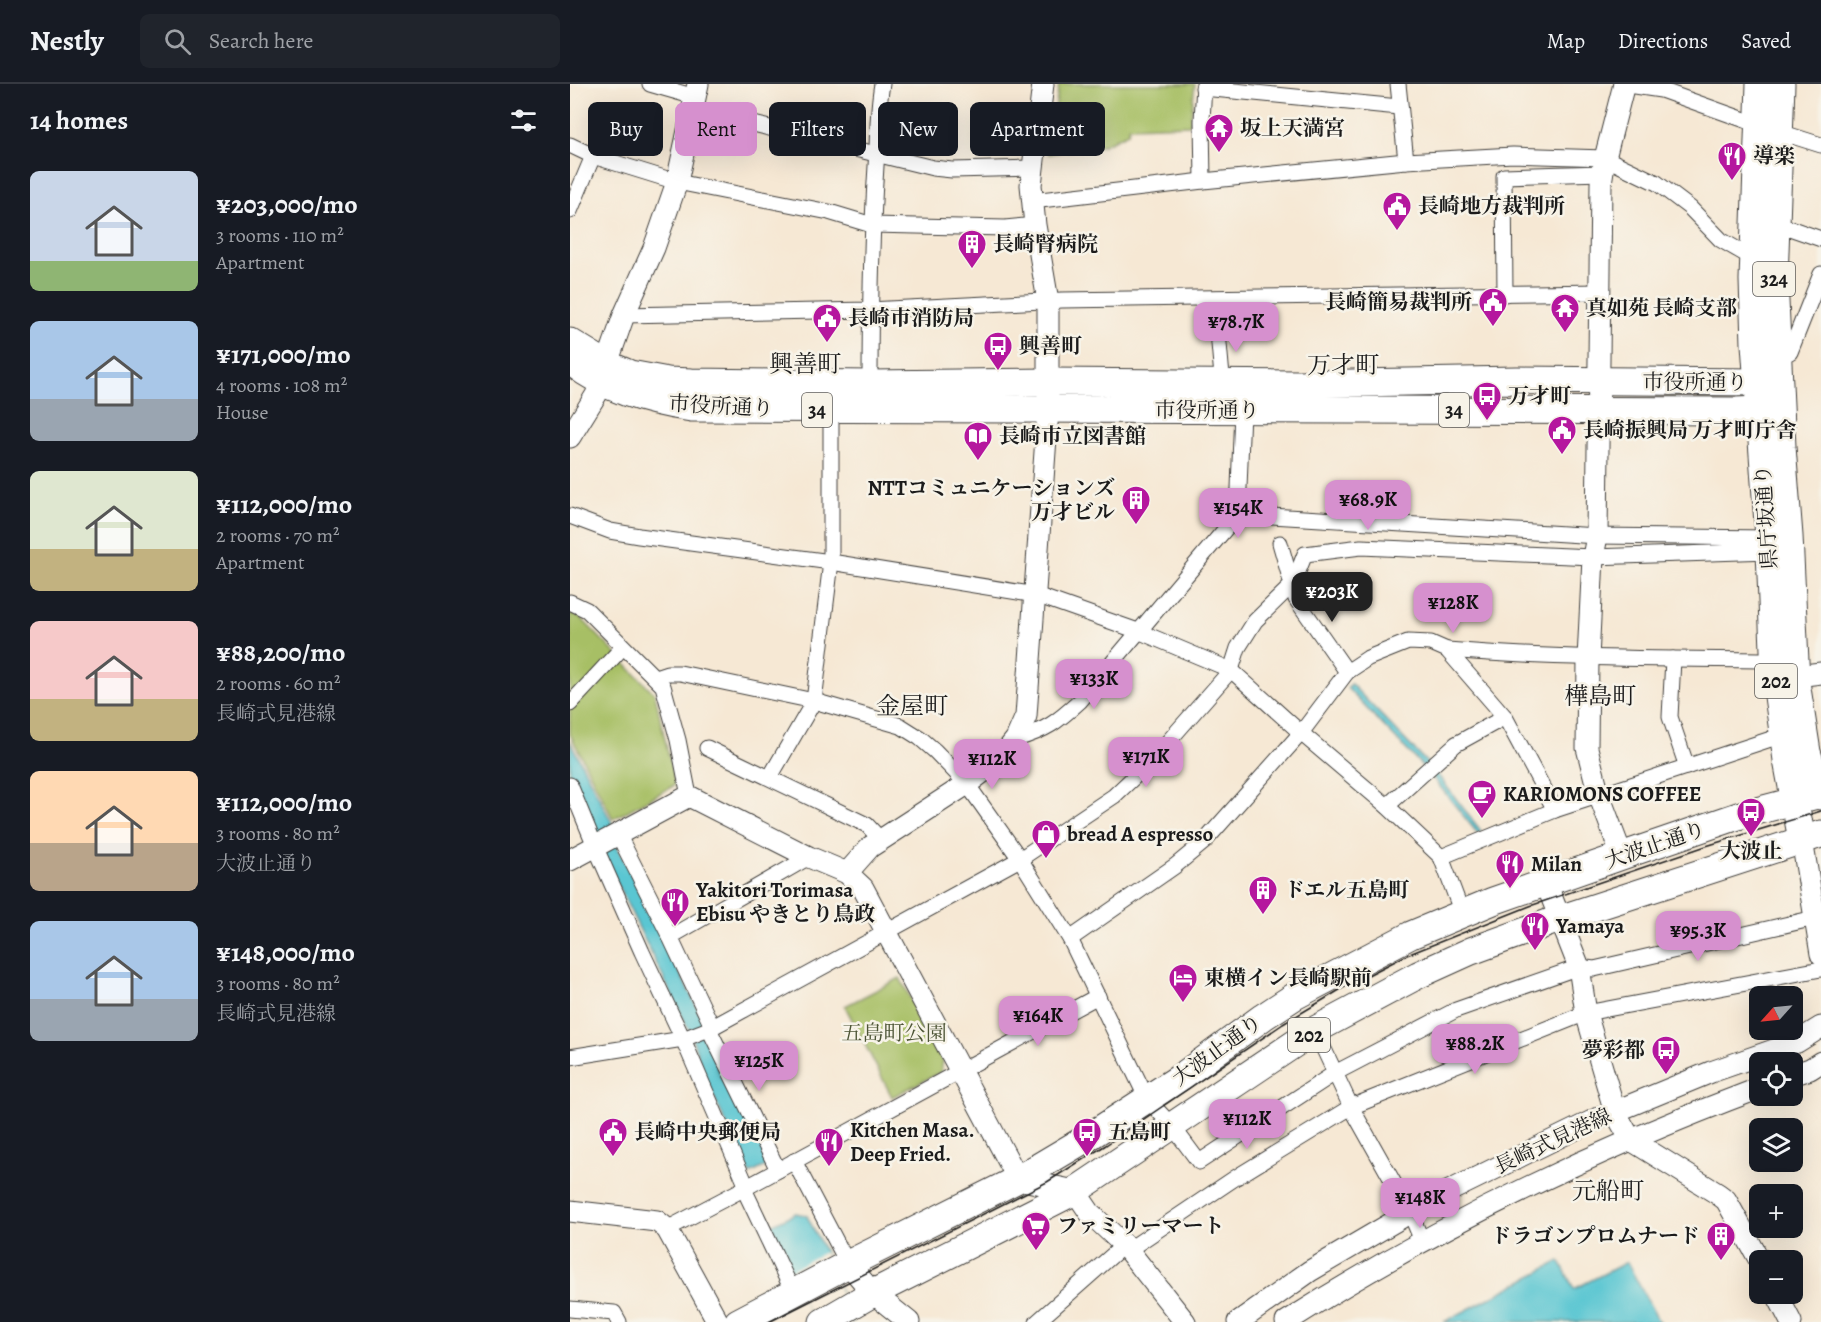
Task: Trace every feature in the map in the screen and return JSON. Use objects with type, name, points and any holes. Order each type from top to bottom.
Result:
[{"type":"highway","name":"県庁坂通り","points":[[1760,84],[1770,128],[1778,224],[1774,280],[1778,357],[1765,397],[1774,660],[1784,735],[1814,796]]},
{"type":"highway","name":"県庁坂通り","points":[[1781,84],[1770,128],[1753,280],[1765,397],[1809,674],[1807,752],[1814,796],[1812,837]]},
{"type":"highway","name":"市役所通り","points":[[570,342],[603,373],[637,398],[691,408],[831,410],[870,397],[1048,382],[1229,401],[1599,410],[1765,397]]},
{"type":"highway","name":"市役所通り","points":[[570,361],[603,373],[630,374],[668,381],[1048,410],[1229,401],[1517,380],[1598,381],[1765,397]]},
{"type":"highway","name":"大波止通り","points":[[738,1322],[1018,1179],[1147,1099],[1295,996],[1412,935],[1462,913],[1622,856],[1741,815],[1814,796]]},
{"type":"highway","name":"大波止通り","points":[[823,1322],[1076,1191],[1315,1030],[1418,975],[1471,951],[1559,919],[1812,837]]},
{"type":"street","points":[[650,84],[877,156],[952,170],[1033,168]]},
{"type":"street","points":[[870,397],[869,310],[872,225],[878,110],[882,84]]},
{"type":"street","points":[[847,873],[870,847],[967,784],[1000,759],[1016,739],[1026,716],[1048,410],[1048,301],[1032,201],[1033,168],[1043,84]]},
{"type":"street","points":[[1398,84],[1406,161]]},
{"type":"street","points":[[1622,856],[1599,795],[1587,748],[1588,659],[1593,557],[1597,536],[1598,381],[1604,165],[1623,84],[1660,90],[1821,145]]},
{"type":"street","points":[[1203,181],[1203,86],[1399,107]]},
{"type":"street","points":[[570,437],[593,400],[624,315],[654,248],[677,182],[695,97]]},
{"type":"street","points":[[570,145],[588,154]]},
{"type":"street","points":[[1032,201],[1406,161],[1513,155],[1604,165],[1657,183],[1690,208],[1721,240],[1754,259]]},
{"type":"street","points":[[570,211],[593,156],[677,182],[830,212],[872,225],[1005,228],[1035,225]]},
{"type":"street","points":[[1505,294],[1504,176],[1604,165]]},
{"type":"street","points":[[1778,224],[1821,239]]},
{"type":"street","points":[[1778,357],[1790,352],[1821,274]]},
{"type":"street","points":[[624,315],[869,310],[1048,301],[1600,292]]},
{"type":"street","points":[[1016,739],[1053,725],[1080,701],[1238,514],[1229,401],[1215,299]]},
{"type":"street","points":[[770,777],[814,701],[831,562],[831,410]]},
{"type":"street","points":[[1238,514],[1769,545]]},
{"type":"street","points":[[570,516],[610,531],[831,562],[1036,595],[1138,631],[1232,670],[1301,733],[1387,806],[1441,857],[1462,913]]},
{"type":"street","points":[[1280,543],[1296,599],[1347,672]]},
{"type":"street","points":[[570,1057],[683,1039],[710,1029],[1020,859],[1114,796],[1153,759],[1232,670],[1238,648],[1255,621],[1293,584],[1305,554],[1361,547],[1593,557],[1769,545]]},
{"type":"street","points":[[570,602],[586,610],[663,686],[678,740],[689,796]]},
{"type":"street","points":[[1070,939],[1175,866],[1204,842],[1301,733],[1347,672],[1368,658],[1408,642],[1431,643],[1446,650],[1520,656],[1588,659],[1774,660]]},
{"type":"street","points":[[570,704],[623,647]]},
{"type":"street","points":[[1446,650],[1505,717],[1555,810]]},
{"type":"street","points":[[1674,659],[1670,717],[1687,767]]},
{"type":"street","points":[[655,676],[680,673],[814,701],[902,726],[920,738],[967,784],[1020,859],[1070,939],[1147,1099],[1173,1127],[1199,1162],[1335,1073],[1456,1010],[1579,967],[1594,969],[1815,918]]},
{"type":"street","points":[[1387,806],[1456,744],[1505,717]]},
{"type":"street","points":[[1441,857],[1555,810],[1784,735]]},
{"type":"street","points":[[706,748],[867,825],[881,840]]},
{"type":"street","points":[[570,786],[642,952],[683,1039],[745,1188],[795,1291]]},
{"type":"street","points":[[570,860],[689,796]]},
{"type":"street","points":[[689,796],[808,857],[847,873],[863,888],[962,1070],[1018,1179],[1076,1191],[1090,1213],[1126,1247],[1185,1322]]},
{"type":"street","points":[[618,834],[670,937],[710,1022],[710,1029],[778,1170]]},
{"type":"street","points":[[1812,837],[1815,918],[1821,954]]},
{"type":"street","points":[[670,937],[808,857]]},
{"type":"street","points":[[1546,883],[1579,967],[1586,1013],[1616,1112],[1632,1140],[1726,1200],[1754,1250]]},
{"type":"street","points":[[1037,1322],[1126,1247],[1351,1107],[1586,1013],[1821,969]]},
{"type":"street","points":[[667,1229],[1098,996]]},
{"type":"street","name":"長崎式見港線","points":[[1238,1322],[1310,1271],[1410,1212],[1592,1121],[1710,1072],[1797,1042],[1821,1027]]},
{"type":"street","points":[[1315,1030],[1351,1107],[1410,1212],[1422,1241]]},
{"type":"street","points":[[1803,1071],[1821,1062]]},
{"type":"street","name":"長崎式見港線","points":[[1286,1322],[1422,1241],[1556,1173],[1684,1116],[1749,1092]]},
{"type":"street","points":[[794,1161],[843,1267],[863,1300],[909,1322]]},
{"type":"street","points":[[570,1211],[657,1221],[667,1229],[717,1322]]},
{"type":"street","points":[[1782,1304],[1791,1322]]},
{"type":"street","points":[[570,1309],[614,1312],[619,1322]]},
{"type":"green space","points":[[1059,84],[1195,84],[1190,125],[1129,127],[1128,133],[1105,144],[1105,102],[1056,102]]},
{"type":"green space","points":[[570,613],[581,618],[655,694],[675,785],[613,819],[570,734]]},
{"type":"green space","name":"五島町公園","points":[[900,978],[943,1061],[941,1072],[892,1097],[845,1006]]},
{"type":"water","points":[[1351,684],[1433,769],[1481,831],[1478,834],[1429,773],[1347,688]]},
{"type":"water","points":[[570,741],[612,823],[618,848],[711,1036],[770,1164],[750,1174],[706,1080],[690,1032],[604,857],[570,771]]},
{"type":"water","points":[[796,1213],[807,1216],[825,1252],[852,1322],[814,1322],[769,1226]]},
{"type":"water","points":[[1560,1261],[1574,1289],[1627,1262],[1659,1322],[1444,1322]]},
{"type":"pier","points":[[825,1252],[852,1322],[814,1322],[789,1271]]},
{"type":"tram line","points":[[769,1322],[1047,1182],[1106,1145],[1283,1024],[1343,988],[1407,955],[1530,906],[1706,846],[1821,811]]},
{"type":"place","name":"坂上天満宮","points":[[1219,154]]},
{"type":"place","name":"導楽","points":[[1732,182]]},
{"type":"place","name":"長崎地方裁判所","points":[[1397,232]]},
{"type":"place","name":"長崎腎病院","points":[[972,270]]},
{"type":"place","name":"長崎簡易裁判所","points":[[1493,328]]},
{"type":"place","name":"真如苑 長崎支部","points":[[1565,334]]},
{"type":"place","name":"長崎市消防局","points":[[827,344]]},
{"type":"place","name":"興善町","points":[[998,372]]},
{"type":"place","name":"万才町","points":[[1487,422]]},
{"type":"place","name":"長崎振興局 万才町庁舎","points":[[1562,456]]},
{"type":"place","name":"長崎市立図書館","points":[[978,462]]},
{"type":"place","name":"NTTコミュニケーションズ 万才ビル","points":[[1136,526]]},
{"type":"place","name":"KARIOMONS COFFEE","points":[[1482,820]]},
{"type":"place","name":"大波止","points":[[1751,838]]},
{"type":"place","name":"bread A espresso","points":[[1046,860]]},
{"type":"place","name":"Milan","points":[[1510,890]]},
{"type":"place","name":"ドエル五島町","points":[[1263,916]]},
{"type":"place","name":"Yakitori Torimasa Ebisu やきとり鳥政","points":[[675,928]]},
{"type":"place","name":"Yamaya","points":[[1535,952]]},
{"type":"place","name":"東横イン長崎駅前","points":[[1183,1004]]},
{"type":"place","name":"夢彩都","points":[[1666,1076]]},
{"type":"place","name":"長崎中央郵便局","points":[[613,1158]]},
{"type":"place","name":"五島町","points":[[1087,1158]]},
{"type":"place","name":"Kitchen Masa. Deep Fried.","points":[[829,1168]]},
{"type":"place","name":"ファミリーマート","points":[[1036,1252]]},
{"type":"place","name":"ドラゴンプロムナード","points":[[1721,1262]]},
{"type":"district","name":"興善町","points":[[805,364]]},
{"type":"district","name":"万才町","points":[[1343,365]]},
{"type":"district","name":"樺島町","points":[[1600,696]]},
{"type":"district","name":"金屋町","points":[[912,706]]},
{"type":"district","name":"元船町","points":[[1608,1191]]}]
